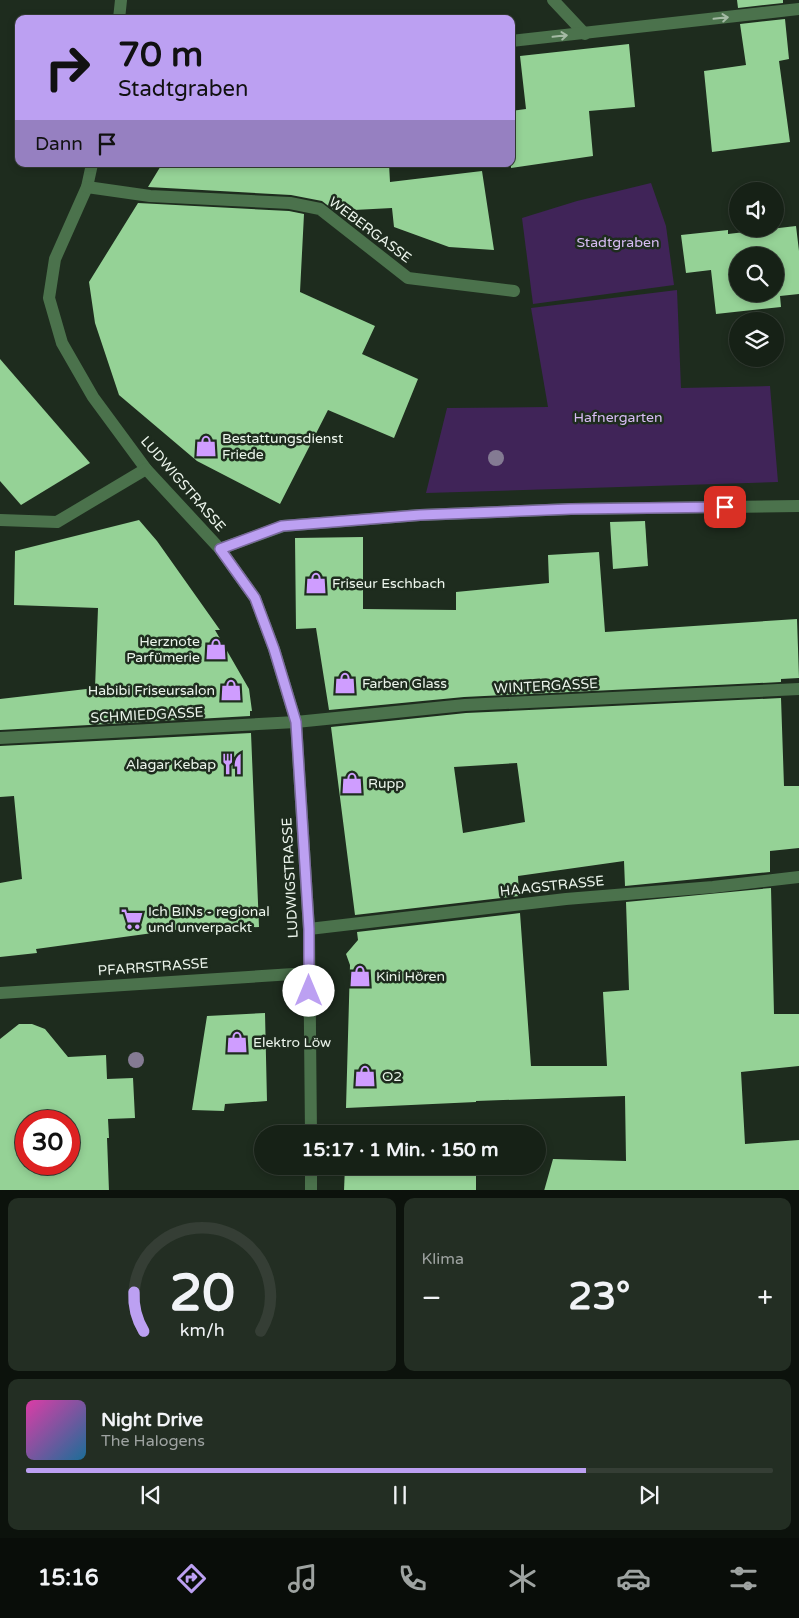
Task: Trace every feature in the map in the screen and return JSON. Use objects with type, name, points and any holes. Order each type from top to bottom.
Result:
[{"type":"street","points":[[119,15],[121,0]]},
{"type":"street","points":[[553,0],[585,34]]},
{"type":"street","points":[[515,41],[799,9]]},
{"type":"street","name":"LUDWIGSTRASSE","points":[[91,167],[87,187],[55,259],[49,298],[62,343],[93,397],[146,469],[220,549],[255,598],[274,649],[296,722],[309,929],[311,1125]]},
{"type":"street","name":"WEBERGASSE","points":[[87,187],[150,196],[290,203],[320,209],[408,278],[514,291]]},
{"type":"street","points":[[0,520],[57,522],[146,469]]},
{"type":"street","points":[[220,549],[282,526],[420,515],[571,509],[799,506]]},
{"type":"street","name":"WINTERGASSE","points":[[296,722],[465,705],[799,689]]},
{"type":"street","name":"SCHMIEDGASSE","points":[[0,738],[296,722]]},
{"type":"street","name":"HAAGSTRASSE","points":[[309,929],[566,898],[713,887],[799,877]]},
{"type":"street","name":"PFARRSTRASSE","points":[[0,993],[309,973]]},
{"type":"street","points":[[311,1175],[311,1190]]},
{"type":"green space","name":"Stadtgraben","points":[[651,183],[666,226],[674,285],[533,304],[522,218],[577,201]]},
{"type":"green space","name":"Hafnergarten","points":[[677,290],[681,388],[770,386],[778,482],[426,493],[447,408],[548,407],[531,308]]},
{"type":"building","points":[[737,0],[783,0],[783,3],[738,8]]},
{"type":"building","points":[[785,19],[789,59],[779,61],[790,142],[712,152],[704,71],[746,65],[740,24]]},
{"type":"building","points":[[629,44],[635,107],[589,111],[593,156],[511,168],[515,167],[515,110],[526,109],[520,56]]},
{"type":"building","points":[[160,167],[389,167],[390,182],[482,171],[494,250],[449,247],[394,227],[392,208],[335,211],[322,201],[291,195],[148,187]]},
{"type":"building","points":[[138,203],[289,211],[304,214],[300,292],[375,326],[362,354],[418,379],[394,438],[328,410],[280,504],[197,461],[119,395],[95,323],[89,282]]},
{"type":"building","points":[[796,226],[799,251],[799,294],[784,296],[784,247],[729,247],[729,302],[781,302],[781,307],[716,314],[711,270],[686,273],[681,235],[728,230],[729,237],[784,237],[784,227]]},
{"type":"building","points":[[0,359],[90,463],[21,505],[0,481]]},
{"type":"building","points":[[139,520],[157,541],[220,630],[215,630],[249,689],[252,711],[250,711],[250,716],[0,730],[0,699],[95,688],[98,608],[14,605],[15,551]]},
{"type":"building","points":[[645,521],[648,566],[613,569],[610,522]]},
{"type":"building","points":[[363,537],[363,609],[456,610],[456,592],[549,583],[548,555],[599,552],[605,632],[797,619],[799,678],[781,679],[781,682],[464,697],[329,710],[316,628],[296,629],[295,538]]},
{"type":"building","points":[[781,698],[784,786],[799,786],[799,848],[770,851],[770,872],[625,886],[624,861],[518,876],[519,896],[355,915],[331,727],[466,713]],"holes":[[[517,763],[525,822],[463,833],[454,767]]]},
{"type":"building","points":[[251,733],[259,927],[182,929],[36,949],[37,953],[0,957],[0,883],[22,879],[14,796],[0,797],[0,746]]},
{"type":"building","points":[[771,888],[774,1014],[799,1014],[799,1066],[741,1072],[745,1144],[799,1140],[799,1190],[544,1190],[553,1159],[626,1161],[625,1096],[346,1108],[350,965],[346,954],[358,940],[357,932],[520,913],[531,1066],[607,1066],[603,992],[629,990],[626,902]]},
{"type":"building","points":[[265,1013],[267,1101],[225,1104],[224,1111],[192,1110],[207,1016]]},
{"type":"building","points":[[19,1024],[32,1024],[45,1029],[68,1057],[106,1055],[107,1079],[133,1078],[135,1118],[108,1119],[109,1190],[0,1190],[0,1039]]},
{"type":"building","points":[[345,1175],[476,1175],[476,1190],[344,1190]]},
{"type":"place","name":"Bestattungsdienst Friede","points":[[206,446]]},
{"type":"place","name":"Friseur Eschbach","points":[[316,583]]},
{"type":"place","name":"Herznote Parfümerie","points":[[216,649]]},
{"type":"place","name":"Farben Glass","points":[[345,683]]},
{"type":"place","name":"Habibi Friseursalon","points":[[231,690]]},
{"type":"place","name":"Alagar Kebap","points":[[232,764]]},
{"type":"place","name":"Rupp","points":[[352,783]]},
{"type":"place","name":"Ich BINs - regional und unverpackt","points":[[132,919]]},
{"type":"place","name":"Kini Hören","points":[[360,976]]},
{"type":"place","name":"Elektro Löw","points":[[237,1042]]},
{"type":"place","name":"O2","points":[[365,1076]]},
{"type":"route","points":[[309,991],[309,929],[296,722],[274,649],[255,598],[220,549],[282,526],[420,515],[571,509],[725,507]]}]
